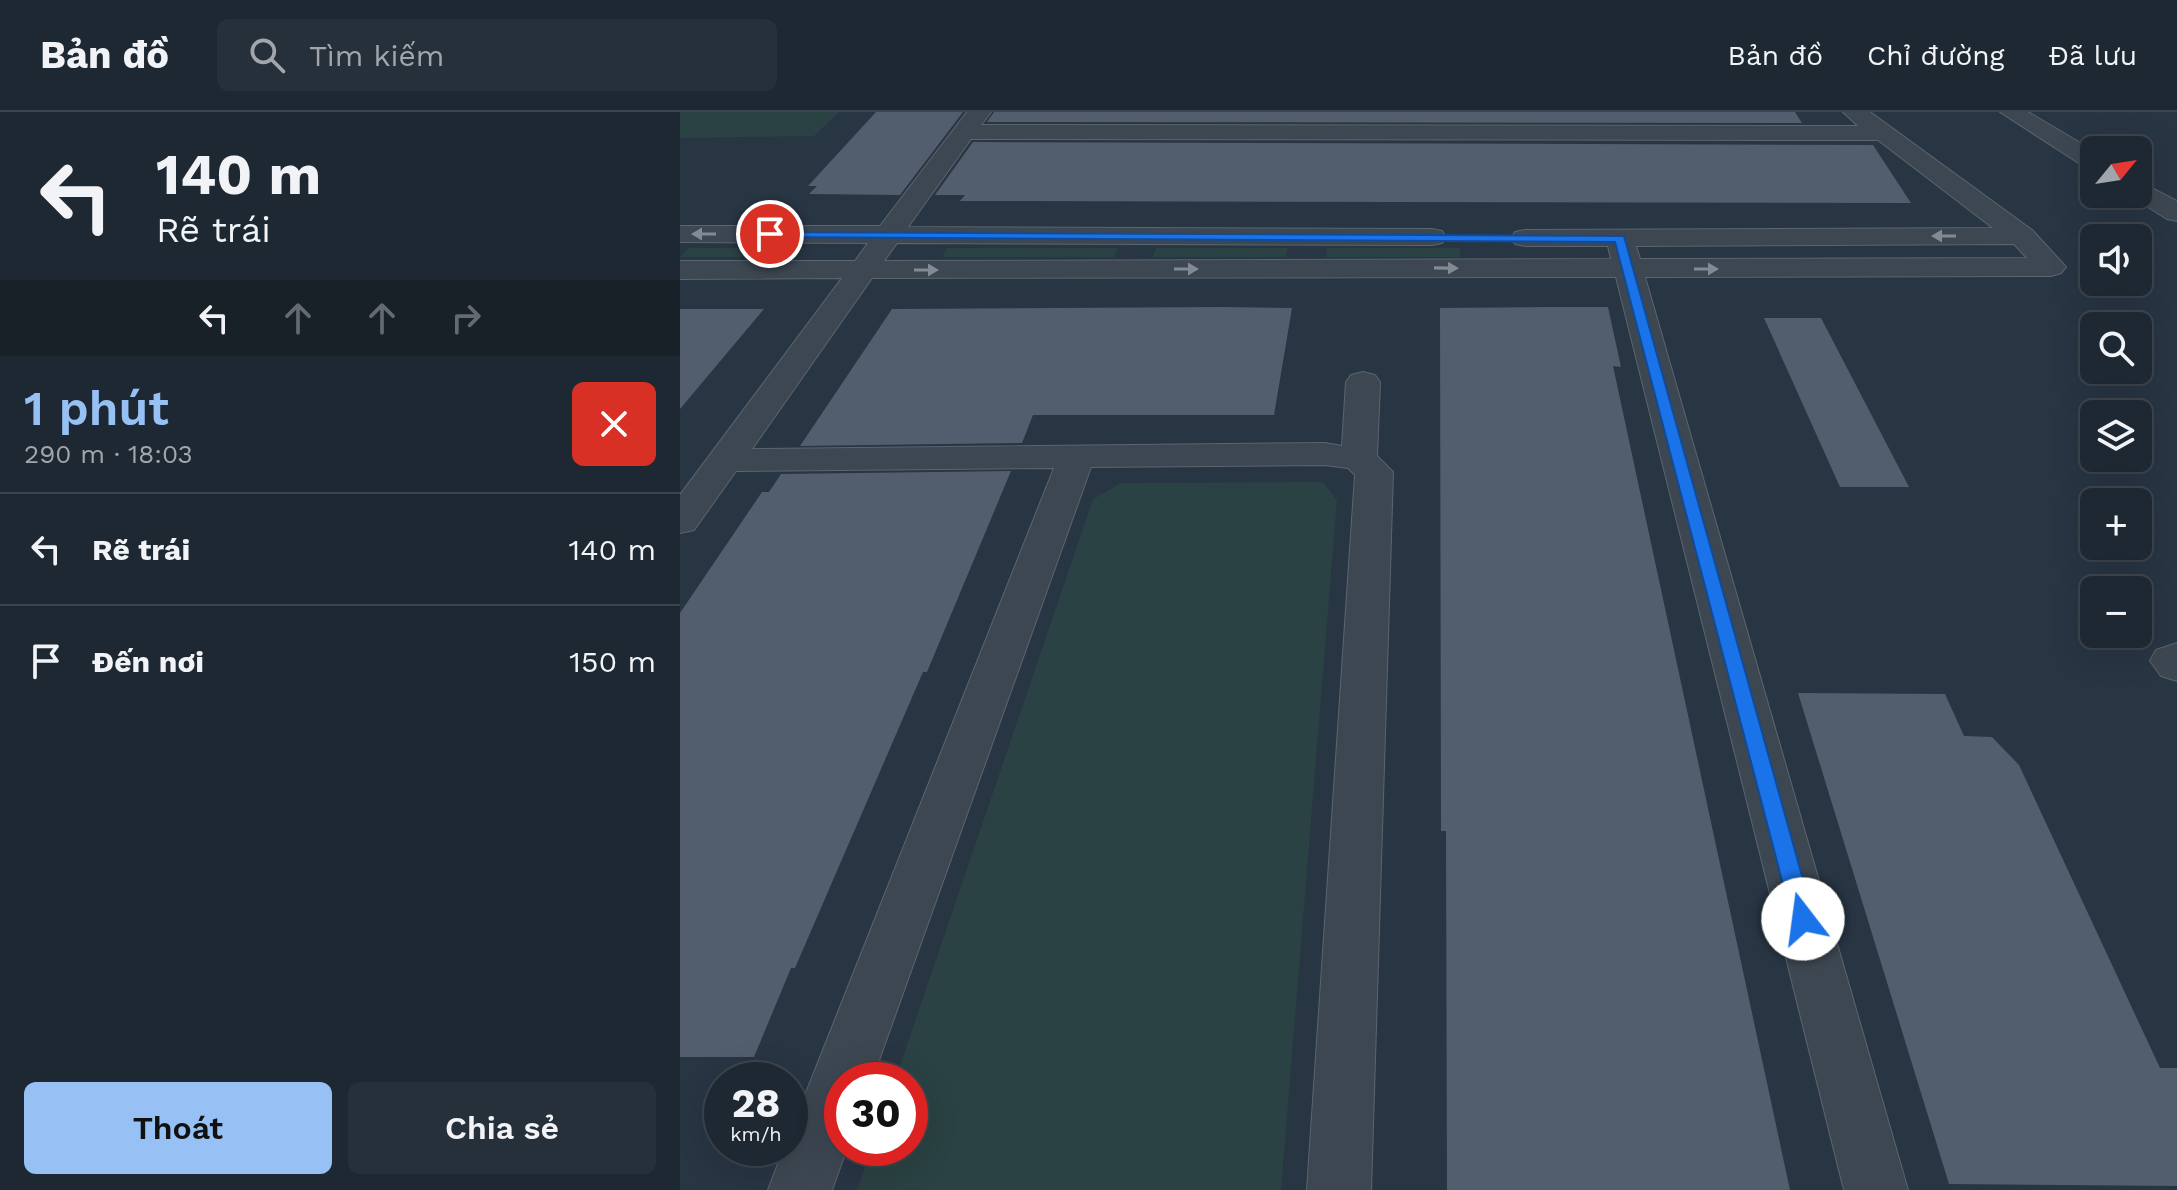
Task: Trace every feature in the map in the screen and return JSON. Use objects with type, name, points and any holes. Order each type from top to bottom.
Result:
[{"type":"street","points":[[1501,238],[1624,254],[2051,267],[2022,236],[1855,112]]},
{"type":"street","points":[[2016,114],[2050,114]]},
{"type":"street","points":[[2016,114],[2080,153]]},
{"type":"street","points":[[680,521],[971,122],[1885,133]]},
{"type":"street","points":[[2152,198],[2177,213]]},
{"type":"street","points":[[680,234],[1454,237]]},
{"type":"street","points":[[680,270],[1404,267],[2022,236]]},
{"type":"street","points":[[1624,254],[1876,1190]]},
{"type":"street","points":[[1359,459],[1363,382]]},
{"type":"street","points":[[726,460],[1325,454],[1359,459],[1374,472],[1339,1190]]},
{"type":"street","points":[[800,1190],[1076,458]]},
{"type":"street","points":[[2177,659],[2172,661],[2177,665]]},
{"type":"green space","points":[[680,112],[839,112],[814,136],[680,138]]},
{"type":"green space","points":[[688,248],[805,248],[797,257],[680,257]]},
{"type":"green space","points":[[947,248],[1118,248],[1114,257],[942,257]]},
{"type":"green space","points":[[1156,248],[1288,248],[1286,257],[1153,257]]},
{"type":"green space","points":[[1327,248],[1460,248],[1460,257],[1326,257]]},
{"type":"green space","points":[[1323,482],[1337,500],[1281,1190],[857,1190],[866,1166],[928,1166],[928,1062],[901,1062],[1093,499],[1121,483]]},
{"type":"building","points":[[876,112],[963,112],[900,195],[809,194],[817,186],[808,186]]},
{"type":"building","points":[[994,112],[1795,112],[1802,123],[987,122]]},
{"type":"building","points":[[973,142],[1873,145],[1911,203],[960,201],[965,195],[935,195]]},
{"type":"building","points":[[1608,307],[1621,367],[1613,366],[1790,1190],[1447,1190],[1446,831],[1441,831],[1440,308]]},
{"type":"building","points":[[1292,308],[1274,415],[1033,415],[1022,443],[800,446],[892,309]]},
{"type":"building","points":[[680,309],[764,309],[680,409]]},
{"type":"building","points":[[1764,318],[1821,318],[1909,487],[1840,487]]},
{"type":"building","points":[[1011,471],[927,672],[923,672],[754,1057],[680,1057],[680,613],[762,492],[769,492],[781,474]]},
{"type":"building","points":[[1798,693],[1945,694],[1964,736],[1992,737],[2019,765],[2160,1068],[2177,1068],[2177,1186],[1949,1184]]},
{"type":"route","points":[[770,234],[1620,238],[1803,919]]}]
